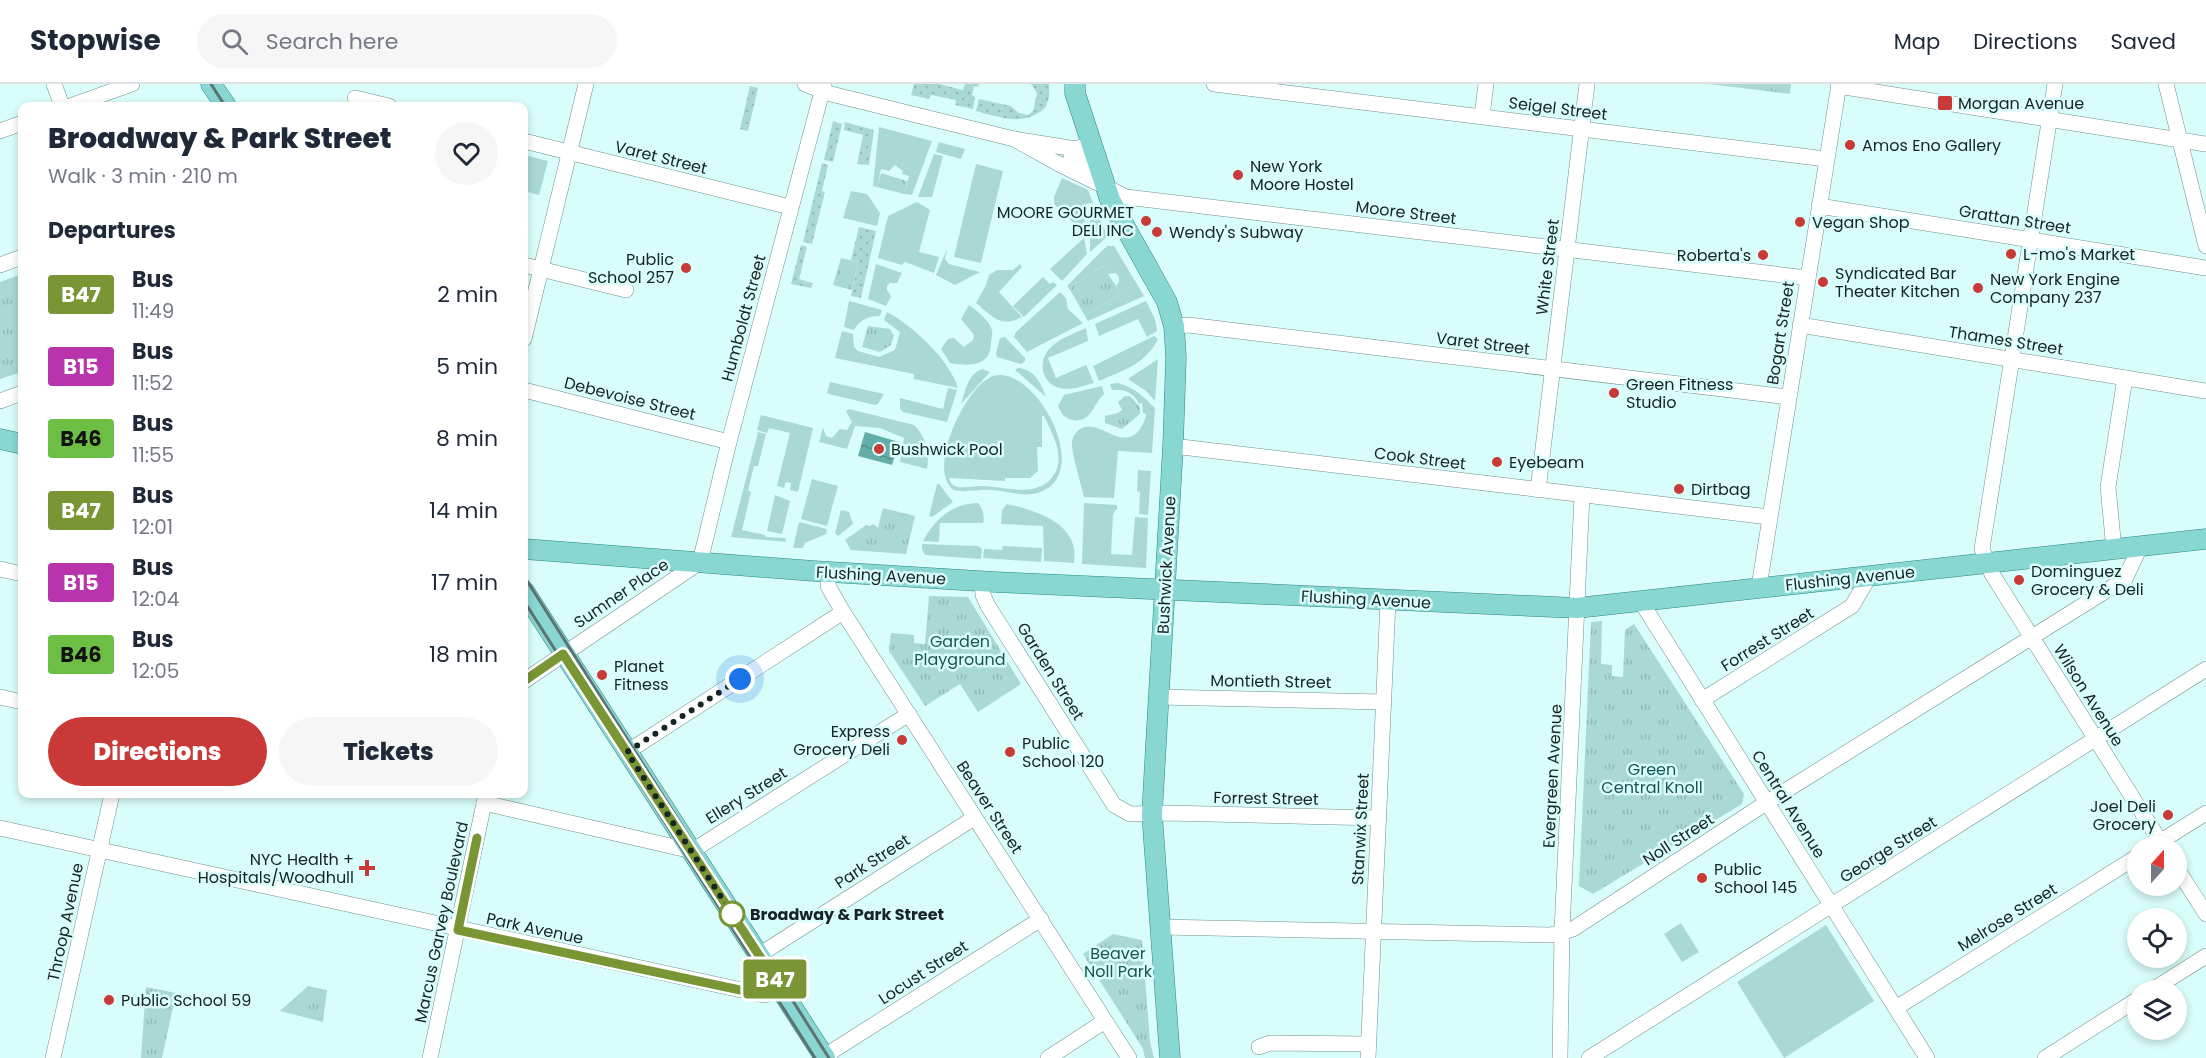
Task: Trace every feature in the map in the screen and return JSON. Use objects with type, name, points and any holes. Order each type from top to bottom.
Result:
[{"type":"main road","points":[[212,84],[223,102]]},
{"type":"main road","name":"Bushwick Avenue","points":[[1073,87],[1110,200],[1167,302],[1174,326],[1176,357],[1173,446],[1152,814],[1170,1058]]},
{"type":"main road","points":[[0,439],[18,443]]},
{"type":"main road","name":"Flushing Avenue","points":[[528,549],[982,581],[1577,608],[2206,539]]},
{"type":"main road","points":[[528,597],[825,1058]]},
{"type":"street","points":[[54,84],[61,102]]},
{"type":"street","points":[[81,102],[132,84]]},
{"type":"street","points":[[528,322],[586,84]]},
{"type":"street","name":"Moore Street","points":[[805,84],[1014,139],[1076,149],[1091,143]]},
{"type":"street","name":"Seigel Street","points":[[1214,84],[1826,159]]},
{"type":"street","points":[[1482,116],[1486,84]]},
{"type":"street","name":"White Street","points":[[1538,490],[1587,84]]},
{"type":"street","points":[[1988,562],[1982,549],[1985,478],[2011,359],[2055,84]]},
{"type":"street","points":[[2166,84],[2206,246]]},
{"type":"street","points":[[1839,85],[2206,144]]},
{"type":"street","name":"Bogart Street","points":[[1759,587],[1769,518],[1787,447],[1788,398],[1839,85]]},
{"type":"street","name":"Humboldt Street","points":[[700,562],[729,442],[823,87]]},
{"type":"street","points":[[356,96],[376,102]]},
{"type":"street","points":[[0,131],[18,124]]},
{"type":"street","name":"Moore Street","points":[[1014,139],[1126,197],[1808,278]]},
{"type":"street","name":"Varet Street","points":[[528,142],[790,207]]},
{"type":"street","name":"Grattan Street","points":[[1819,206],[2206,268]]},
{"type":"street","points":[[0,265],[18,258]]},
{"type":"street","points":[[528,266],[626,290]]},
{"type":"street","name":"Thames Street","points":[[1800,325],[2206,391]]},
{"type":"street","name":"Varet Street","points":[[1174,326],[1788,398]]},
{"type":"street","points":[[2114,549],[2108,487],[2125,378]]},
{"type":"street","name":"Debevoise Street","points":[[528,391],[729,442]]},
{"type":"street","points":[[0,401],[18,394]]},
{"type":"street","name":"Cook Street","points":[[1173,446],[1769,518]]},
{"type":"street","name":"Evergreen Avenue","points":[[1560,1058],[1562,932],[1582,495]]},
{"type":"street","name":"Noll Street","points":[[1160,927],[1551,935],[1573,928],[1766,803],[2125,579],[2140,547]]},
{"type":"street","name":"Sumner Place","points":[[563,654],[700,562]]},
{"type":"street","name":"Wilson Avenue","points":[[1988,562],[1992,574],[2096,739],[2154,836]]},
{"type":"street","points":[[0,569],[18,573]]},
{"type":"street","name":"Beaver Street","points":[[829,572],[828,586],[843,612],[1129,1058]]},
{"type":"street","name":"Forrest Street","points":[[1702,700],[1852,606],[1869,577]]},
{"type":"street","name":"Garden Street","points":[[982,581],[983,595],[988,606],[1114,805],[1130,814],[1152,814]]},
{"type":"street","name":"Central Avenue","points":[[1640,600],[1927,1058]]},
{"type":"street","name":"Stanwix Street","points":[[1368,1051],[1388,601]]},
{"type":"street","points":[[627,752],[843,612]]},
{"type":"street","points":[[528,678],[563,654]]},
{"type":"street","name":"George Street","points":[[1589,1058],[2206,669]]},
{"type":"street","points":[[0,697],[18,701]]},
{"type":"street","name":"Montieth Street","points":[[1158,697],[1384,702]]},
{"type":"street","name":"Ellery Street","points":[[692,851],[909,714]]},
{"type":"street","name":"Throop Avenue","points":[[53,1058],[111,798]]},
{"type":"street","points":[[485,798],[692,851]]},
{"type":"street","name":"Marcus Garvey Boulevard","points":[[430,1058],[485,798]]},
{"type":"street","points":[[2172,836],[2206,813]]},
{"type":"street","name":"Forrest Street","points":[[1152,814],[1379,818]]},
{"type":"street","name":"Park Street","points":[[759,955],[974,818]]},
{"type":"street","name":"Park Avenue","points":[[0,828],[458,930],[764,995],[781,989]]},
{"type":"street","name":"Melrose Street","points":[[1896,1008],[2127,863]]},
{"type":"street","points":[[2187,884],[2206,914]]},
{"type":"street","name":"Locust Street","points":[[825,1058],[834,1050],[1041,919]]},
{"type":"street","points":[[2168,980],[2206,956]]},
{"type":"street","points":[[2044,1058],[2127,1006]]},
{"type":"street","points":[[1047,1058],[1105,1021]]},
{"type":"street","points":[[1259,1047],[1270,1043],[1368,1051]]},
{"type":"green space","points":[[914,84],[939,84],[963,90],[965,84],[979,84],[978,87],[974,86],[973,109],[955,105],[956,100],[931,95],[929,99],[911,95]]},
{"type":"green space","points":[[1031,84],[1049,84],[1049,97],[1046,107],[1030,117],[1013,119],[976,111],[979,99],[1011,106],[1019,113],[1028,115],[1033,111],[1037,93]]},
{"type":"green space","points":[[1709,84],[1791,84],[1790,94]]},
{"type":"green space","points":[[750,86],[758,88],[748,131],[740,129]]},
{"type":"green space","points":[[833,121],[842,124],[833,162],[824,160]]},
{"type":"green space","points":[[845,122],[874,130],[869,165],[857,164],[863,135],[844,130]]},
{"type":"green space","points":[[879,127],[932,141],[912,195],[904,194],[909,176],[902,174],[903,171],[895,165],[889,171],[881,169],[877,187],[873,186]]},
{"type":"green space","points":[[939,142],[965,149],[961,159],[936,152]]},
{"type":"green space","points":[[934,154],[943,156],[932,197],[918,197]]},
{"type":"green space","points":[[528,156],[548,161],[539,195],[528,192]]},
{"type":"green space","points":[[822,163],[828,165],[822,191],[825,192],[812,244],[803,242]]},
{"type":"green space","points":[[976,164],[1003,171],[981,263],[954,257]]},
{"type":"green space","points":[[881,173],[907,181],[904,194],[877,187]]},
{"type":"green space","points":[[1062,178],[1088,190],[1093,203],[1086,204],[1085,225],[1081,230],[1054,204],[1054,197]]},
{"type":"green space","points":[[851,191],[867,194],[880,213],[877,226],[843,218]]},
{"type":"green space","points":[[917,202],[930,210],[919,252],[939,257],[934,273],[905,262],[902,265],[878,258],[888,216]]},
{"type":"green space","points":[[1090,210],[1095,210],[1108,236],[1090,252]]},
{"type":"green space","points":[[859,227],[876,231],[861,298],[851,296],[858,262],[851,260]]},
{"type":"green space","points":[[1084,238],[1087,254],[1062,281],[1050,269]]},
{"type":"green space","points":[[801,245],[807,247],[799,279],[813,283],[811,288],[791,284]]},
{"type":"green space","points":[[1107,246],[1114,246],[1144,296],[1088,321],[1085,316],[1121,294],[1116,286],[1119,277],[1116,273],[1108,274],[1103,266],[1069,288],[1067,286]]},
{"type":"green space","points":[[947,249],[945,259],[949,264],[980,272],[955,285],[936,275]]},
{"type":"green space","points":[[841,258],[858,262],[852,290],[833,285]]},
{"type":"green space","points":[[876,264],[902,273],[897,283],[890,283],[887,286],[891,296],[886,306],[868,299]]},
{"type":"green space","points":[[1020,264],[1022,267],[999,292],[1022,317],[1008,322],[1002,321],[976,303],[989,275],[997,270],[1013,270]]},
{"type":"green space","points":[[1103,266],[1121,294],[1085,316],[1069,288]]},
{"type":"green space","points":[[18,275],[18,373],[0,379],[0,282]]},
{"type":"green space","points":[[1043,277],[1050,284],[1053,282],[1057,285],[1024,317],[1013,306]]},
{"type":"green space","points":[[1060,292],[1066,298],[1068,309],[1083,323],[1027,352],[1014,337],[1016,332]]},
{"type":"green space","points":[[849,301],[882,310],[880,316],[865,319],[854,330],[844,327]]},
{"type":"green space","points":[[1146,301],[1155,319],[1157,331],[1147,337],[1138,319],[1099,336],[1095,324]]},
{"type":"green space","points":[[969,305],[982,316],[992,330],[990,352],[987,358],[976,364],[950,363],[941,349],[948,339],[954,338],[964,347],[973,340],[974,335],[961,319]]},
{"type":"green space","points":[[887,312],[908,325],[929,344],[947,366],[958,388],[914,379],[914,374],[835,358],[842,331],[853,334],[854,347],[858,351],[879,357],[895,350],[900,332],[884,320]]},
{"type":"green space","points":[[868,326],[890,329],[894,336],[891,345],[880,352],[862,347]]},
{"type":"green space","points":[[1086,328],[1088,341],[1048,358],[1056,378],[1086,365],[1094,383],[1077,388],[1058,388],[1047,379],[1044,373],[1044,359],[1047,352],[1068,336]]},
{"type":"green space","points":[[1154,336],[1158,339],[1153,348],[1140,361],[1099,381],[1093,366]]},
{"type":"green space","points":[[1005,337],[1025,358],[1021,364],[997,357],[1000,338]]},
{"type":"green space","points":[[1158,359],[1155,401],[1146,391],[1128,379]]},
{"type":"green space","points":[[1018,368],[1033,374],[1046,397],[1015,370]]},
{"type":"green space","points":[[982,369],[990,372],[961,404],[970,379]]},
{"type":"green space","points":[[1002,375],[1018,381],[1034,394],[1047,412],[1057,432],[1062,453],[1060,472],[1051,486],[1032,494],[996,490],[954,490],[946,480],[944,466],[952,432],[969,398],[979,386],[991,377]],"holes":[[[1042,416],[1056,444],[1059,459],[1055,473],[1048,481],[1040,486],[1021,490],[981,486],[961,487],[952,484],[949,478],[1005,481],[1005,478],[1030,478],[1038,471],[1037,447],[1042,447]]]},
{"type":"green space","points":[[830,382],[884,394],[875,405],[827,393]]},
{"type":"green space","points":[[1118,383],[1138,393],[1155,408],[1152,453],[1118,451],[1114,498],[1084,497],[1072,446],[1072,439],[1076,433],[1088,426],[1123,438],[1132,436],[1139,430],[1146,416],[1143,413],[1142,403],[1139,404],[1131,394],[1121,390],[1112,390],[1110,384]]},
{"type":"green space","points":[[1102,386],[1104,394],[1088,416],[1083,419],[1067,418],[1058,406],[1064,395]]},
{"type":"green space","points":[[948,388],[957,390],[947,422],[903,412],[900,409],[900,398],[943,409]]},
{"type":"green space","points":[[1125,396],[1130,396],[1140,407],[1140,414],[1122,429],[1105,423],[1105,416],[1122,410],[1118,402]]},
{"type":"green space","points":[[849,409],[914,425],[922,434],[926,445],[927,469],[900,462],[904,438],[880,428],[855,426],[847,449],[819,442],[823,428],[826,436],[832,438],[840,429],[847,430],[852,422],[846,411]]},
{"type":"green space","points":[[761,415],[813,428],[798,492],[790,490],[791,483],[786,482],[784,488],[777,486],[790,433],[769,428],[767,433],[757,430]]},
{"type":"green space","points":[[758,432],[766,434],[758,466],[754,466],[748,490],[751,492],[742,530],[766,537],[785,538],[786,542],[731,537]]},
{"type":"green space","points":[[1138,470],[1151,471],[1148,515],[1139,514]]},
{"type":"green space","points":[[812,479],[838,486],[827,526],[801,519]]},
{"type":"green space","points":[[937,484],[953,502],[932,517],[929,516]]},
{"type":"green space","points":[[775,495],[790,501],[782,534],[767,531]]},
{"type":"green space","points":[[978,503],[983,513],[983,523],[940,523],[939,542],[923,541],[945,514],[960,506]]},
{"type":"green space","points":[[1084,503],[1117,505],[1117,510],[1113,515],[1111,554],[1132,555],[1135,517],[1148,518],[1146,568],[1082,564]]},
{"type":"green space","points":[[1007,504],[1037,513],[1057,523],[1065,530],[1071,539],[1074,563],[1044,561],[1043,526],[1001,524],[1002,510]]},
{"type":"green space","points":[[883,508],[915,516],[906,554],[851,550],[845,540],[866,525],[873,524],[878,528]]},
{"type":"green space","points":[[841,510],[849,512],[853,524],[838,536],[835,533]]},
{"type":"green space","points":[[799,522],[827,529],[826,534],[805,543],[803,548],[793,548]]},
{"type":"green space","points":[[922,544],[978,546],[982,549],[981,559],[925,555]]},
{"type":"green space","points":[[1003,546],[1042,548],[1041,562],[983,558],[984,549],[1002,550]]},
{"type":"green space","name":"Garden Playground","points":[[929,596],[968,597],[1021,684],[978,712],[960,684],[925,706],[889,651],[891,633],[914,635],[914,643],[925,644]]},
{"type":"green space","name":"Green Central Knoll","points":[[1602,621],[1601,664],[1612,665],[1612,676],[1623,677],[1625,630],[1634,624],[1744,794],[1742,804],[1593,894],[1579,886],[1591,622]]},
{"type":"green space","points":[[1681,923],[1699,952],[1682,962],[1664,934]]},
{"type":"green space","points":[[1826,925],[1874,1001],[1784,1058],[1737,982]]},
{"type":"green space","name":"Beaver Noll Park","points":[[1113,934],[1142,940],[1150,1041],[1154,1058],[1145,1058],[1143,1049],[1083,954]]},
{"type":"green space","points":[[308,986],[327,990],[323,1022],[280,1011]]},
{"type":"green space","points":[[146,987],[176,993],[162,1058],[141,1058]]},
{"type":"water","name":"Bushwick Pool","points":[[865,432],[899,442],[892,465],[858,456]]},
{"type":"railway","points":[[211,84],[222,102]]},
{"type":"railway","points":[[528,582],[829,1058]]},
{"type":"railway","points":[[528,607],[815,1058]]},
{"type":"bus line","name":"B47","points":[[477,838],[458,930],[764,995],[781,989],[563,654],[528,678]]},
{"type":"place","name":"Morgan Avenue","points":[[1945,103]]},
{"type":"place","name":"Amos Eno Gallery","points":[[1850,145]]},
{"type":"place","name":"New York Moore Hostel","points":[[1238,175]]},
{"type":"place","name":"MOORE GOURMET DELI INC","points":[[1146,221]]},
{"type":"place","name":"Vegan Shop","points":[[1800,222]]},
{"type":"place","name":"Wendy's Subway","points":[[1157,232]]},
{"type":"place","name":"L-mo's Market","points":[[2011,254]]},
{"type":"place","name":"Roberta's","points":[[1763,255]]},
{"type":"place","name":"Public School 257","points":[[686,268]]},
{"type":"place","name":"Syndicated Bar Theater Kitchen","points":[[1823,282]]},
{"type":"place","name":"New York Engine Company 237","points":[[1978,288]]},
{"type":"place","name":"Green Fitness Studio","points":[[1614,393]]},
{"type":"place","name":"Bushwick Pool","points":[[879,449]]},
{"type":"place","name":"Eyebeam","points":[[1497,462]]},
{"type":"place","name":"Dirtbag","points":[[1679,489]]},
{"type":"place","name":"Dominguez Grocery & Deli","points":[[2019,580]]},
{"type":"place","name":"Planet Fitness","points":[[602,675]]},
{"type":"place","name":"Express Grocery Deli","points":[[902,740]]},
{"type":"place","name":"Public School 120","points":[[1010,752]]},
{"type":"place","name":"Joel Deli Grocery","points":[[2168,815]]},
{"type":"place","name":"NYC Health + Hospitals/Woodhull","points":[[367,868]]},
{"type":"place","name":"Public School 145","points":[[1702,878]]},
{"type":"place","name":"Broadway & Park Street","points":[[732,914]]},
{"type":"place","name":"Public School 59","points":[[109,1000]]},
{"type":"route","points":[[732,914],[627,752],[740,679]]}]
